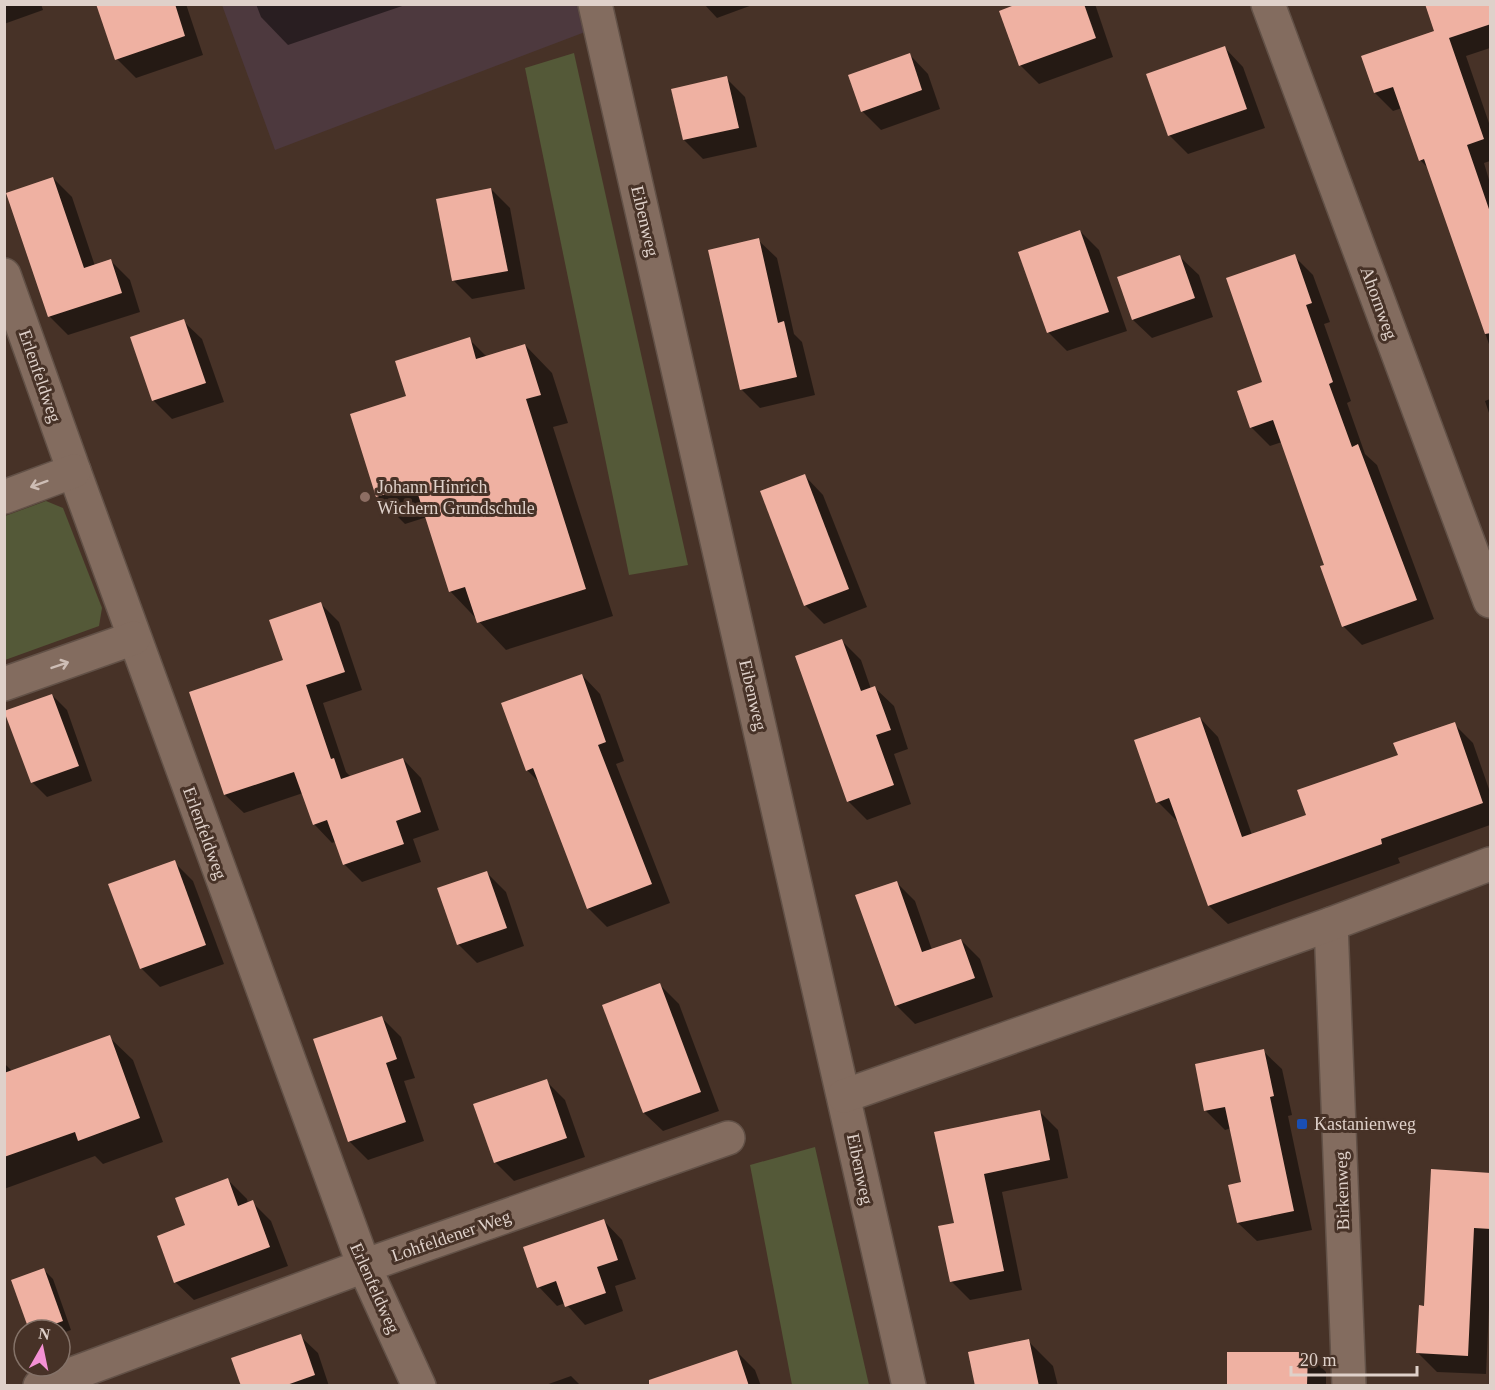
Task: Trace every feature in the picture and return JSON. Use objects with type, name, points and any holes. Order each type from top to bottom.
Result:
[{"type":"street","name":"Eibenweg","points":[[595,4],[909,1386]]},
{"type":"street","name":"Ahornweg","points":[[1268,4],[1491,601]]},
{"type":"street","name":"Erlenfeldweg","points":[[4,275],[364,1266],[419,1386]]},
{"type":"street","points":[[4,497],[74,471]]},
{"type":"street","points":[[4,684],[134,638]]},
{"type":"street","points":[[844,1096],[1331,924],[1491,864]]},
{"type":"street","name":"Birkenweg","points":[[1331,924],[1349,1386]]},
{"type":"street","name":"Lohfeldener Weg","points":[[40,1386],[364,1266],[728,1138]]},
{"type":"shaded area","points":[[222,5],[578,5],[585,32],[275,150]]},
{"type":"green space","points":[[574,53],[688,565],[629,575],[525,68]]},
{"type":"green space","points":[[46,501],[63,508],[102,608],[99,626],[5,660],[5,516]]},
{"type":"green space","points":[[815,1147],[869,1385],[792,1385],[750,1165]]},
{"type":"building","points":[[96,4],[175,4],[185,36],[115,60]]},
{"type":"building","points":[[1017,4],[1084,4],[1096,38],[1019,66],[999,11]]},
{"type":"building","points":[[1425,4],[1491,4],[1491,24],[1449,38],[1484,139],[1467,145],[1491,215],[1491,333],[1485,334],[1424,159],[1419,161],[1393,87],[1374,93],[1361,56],[1434,31]]},
{"type":"building","points":[[1225,46],[1247,109],[1168,136],[1146,74]]},
{"type":"building","points":[[910,53],[922,90],[861,112],[848,75]]},
{"type":"building","points":[[727,76],[739,128],[683,140],[671,89]]},
{"type":"building","points":[[53,177],[84,268],[111,259],[122,293],[48,317],[6,193]]},
{"type":"building","points":[[491,188],[508,271],[452,281],[436,199]]},
{"type":"building","points":[[1080,230],[1109,312],[1047,333],[1018,252]]},
{"type":"building","points":[[759,238],[778,323],[784,321],[797,377],[740,390],[708,250]]},
{"type":"building","points":[[1295,254],[1312,303],[1306,305],[1333,382],[1329,384],[1352,447],[1358,444],[1417,600],[1342,627],[1320,566],[1324,565],[1273,420],[1250,428],[1237,391],[1262,382],[1226,278]]},
{"type":"building","points":[[1180,255],[1195,298],[1132,320],[1117,277]]},
{"type":"building","points":[[184,319],[206,383],[152,401],[130,337]]},
{"type":"building","points":[[470,337],[476,359],[525,344],[541,395],[526,399],[586,589],[477,623],[465,587],[449,592],[415,485],[376,497],[350,414],[406,396],[395,361]]},
{"type":"building","points":[[805,474],[849,589],[804,606],[760,491]]},
{"type":"building","points":[[321,602],[345,672],[306,685],[331,759],[334,758],[341,779],[403,758],[421,812],[396,821],[404,844],[343,865],[327,820],[313,825],[294,772],[224,795],[189,692],[283,660],[269,620]]},
{"type":"building","points":[[842,639],[861,691],[875,686],[891,730],[876,735],[894,785],[847,802],[795,656]]},
{"type":"building","points":[[582,674],[606,742],[598,745],[652,884],[587,909],[533,768],[526,771],[501,703]]},
{"type":"building","points":[[52,694],[79,766],[31,783],[4,711]]},
{"type":"building","points":[[1200,717],[1242,837],[1306,815],[1297,790],[1398,755],[1393,743],[1455,722],[1483,803],[1381,839],[1382,844],[1208,906],[1169,798],[1156,803],[1134,740]]},
{"type":"building","points":[[175,860],[206,945],[140,969],[108,884]]},
{"type":"building","points":[[487,871],[507,928],[457,945],[437,888]]},
{"type":"building","points":[[897,881],[922,952],[961,939],[975,978],[895,1006],[855,895]]},
{"type":"building","points":[[660,983],[701,1092],[643,1113],[602,1005]]},
{"type":"building","points":[[382,1016],[397,1059],[386,1063],[406,1122],[348,1142],[313,1039]]},
{"type":"building","points":[[110,1035],[140,1118],[78,1141],[75,1132],[4,1157],[4,1073]]},
{"type":"building","points":[[1264,1049],[1274,1096],[1270,1097],[1294,1211],[1237,1223],[1228,1185],[1241,1182],[1225,1107],[1204,1111],[1195,1064]]},
{"type":"building","points":[[547,1079],[567,1138],[494,1163],[473,1104]]},
{"type":"building","points":[[1040,1110],[1050,1160],[984,1174],[1004,1271],[950,1282],[938,1226],[954,1223],[934,1132]]},
{"type":"building","points":[[1431,1169],[1491,1173],[1491,1229],[1474,1228],[1468,1356],[1416,1353],[1419,1305],[1424,1306]]},
{"type":"building","points":[[228,1178],[238,1206],[253,1200],[270,1247],[174,1283],[157,1236],[185,1225],[175,1198]]},
{"type":"building","points":[[604,1219],[618,1260],[597,1267],[606,1293],[565,1307],[556,1281],[537,1288],[523,1247]]},
{"type":"building","points":[[44,1268],[62,1318],[25,1318],[11,1280]]},
{"type":"building","points":[[301,1334],[315,1375],[284,1386],[241,1386],[231,1358]]},
{"type":"building","points":[[1029,1339],[1039,1386],[975,1386],[968,1352]]},
{"type":"building","points":[[737,1350],[749,1386],[649,1386],[649,1380]]},
{"type":"building","points":[[1227,1352],[1308,1352],[1307,1386],[1227,1386]]},
{"type":"place","name":"Johann Hinrich Wichern Grundschule","points":[[365,497]]},
{"type":"place","name":"Kastanienweg","points":[[1302,1124]]}]
